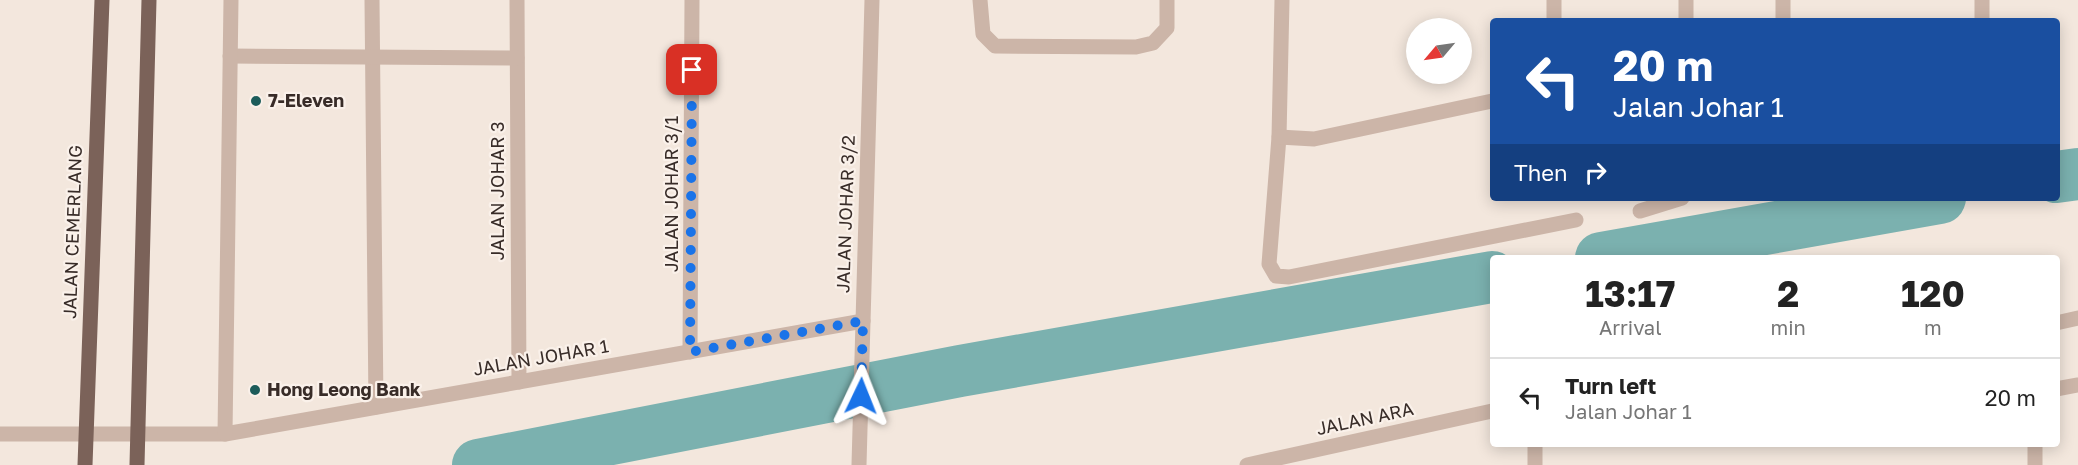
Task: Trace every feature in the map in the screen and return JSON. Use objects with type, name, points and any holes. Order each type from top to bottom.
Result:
[{"type":"main road","name":"JALAN CEMERLANG","points":[[85,465],[102,0]]},
{"type":"main road","points":[[137,463],[149,0]]},
{"type":"street","points":[[225,434],[231,0]]},
{"type":"street","points":[[372,0],[376,407]]},
{"type":"street","name":"JALAN JOHAR 3","points":[[517,0],[519,382]]},
{"type":"street","name":"JALAN JOHAR 3/1","points":[[690,352],[692,0]]},
{"type":"street","name":"JALAN JOHAR 3/2","points":[[859,465],[872,0]]},
{"type":"street","points":[[980,0],[983,34],[995,46],[1136,47],[1153,43],[1167,28],[1167,0]]},
{"type":"street","points":[[1282,0],[1279,136],[1269,264],[1276,276],[1289,277],[1576,220]]},
{"type":"street","points":[[1554,0],[1554,18]]},
{"type":"street","points":[[1686,0],[1686,18]]},
{"type":"street","points":[[1783,0],[1783,18]]},
{"type":"street","points":[[1982,0],[1982,18]]},
{"type":"street","points":[[230,56],[517,58]]},
{"type":"street","points":[[1279,136],[1314,139],[1490,101]]},
{"type":"street","points":[[1640,211],[1672,201]]},
{"type":"street","points":[[2060,322],[2078,318]]},
{"type":"street","name":"JALAN JOHAR 1","points":[[0,434],[225,434],[863,321]]},
{"type":"street","points":[[2060,388],[2078,385]]},
{"type":"street","name":"JALAN ARA","points":[[1246,465],[1490,411]]},
{"type":"street","points":[[1535,447],[1535,465]]},
{"type":"street","points":[[2035,447],[2035,465]]},
{"type":"waterway","points":[[2060,176],[2078,174]]},
{"type":"waterway","points":[[1618,255],[1923,201]]},
{"type":"waterway","points":[[478,465],[960,371],[1490,277]]},
{"type":"place","name":"7-Eleven","points":[[256,101]]},
{"type":"place","name":"Hong Leong Bank","points":[[255,390]]},
{"type":"route","points":[[692,70],[690,352],[863,321],[861,396]]}]
